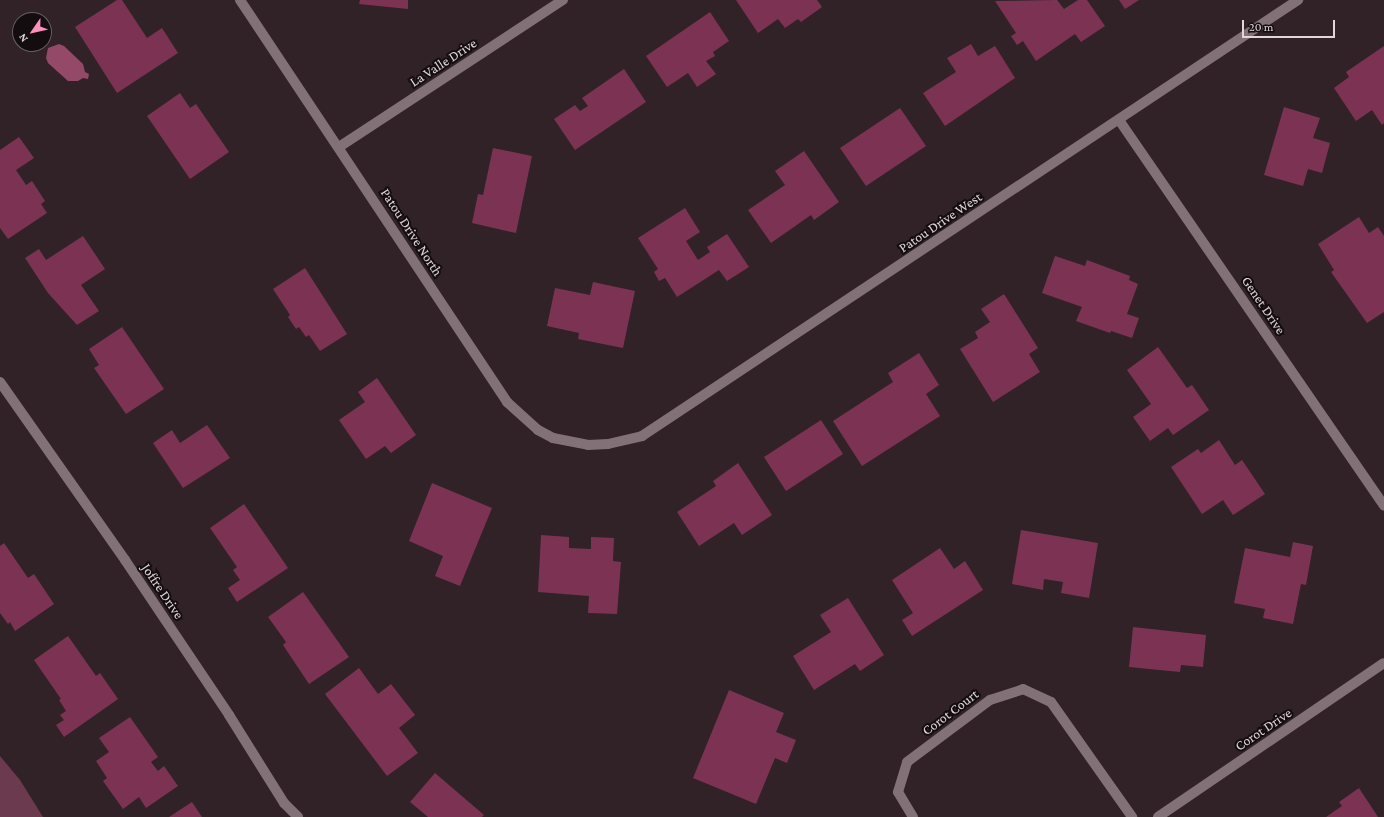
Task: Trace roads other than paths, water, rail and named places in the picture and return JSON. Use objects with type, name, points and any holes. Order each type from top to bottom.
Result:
[{"type":"street","name":"Patou Drive North","points":[[240,0],[507,402],[519,415],[553,438],[588,445]]},
{"type":"street","name":"La Valle Drive","points":[[339,147],[563,0]]},
{"type":"street","name":"Patou Drive West","points":[[588,445],[608,444],[642,436],[1298,0]]},
{"type":"street","name":"Genet Drive","points":[[1119,120],[1384,506]]},
{"type":"street","name":"Joffre Drive","points":[[0,382],[130,567],[230,715],[284,803],[298,817]]},
{"type":"street","name":"Corot Drive","points":[[1158,817],[1384,664]]},
{"type":"street","name":"Corot Court","points":[[913,817],[898,792],[907,762],[990,700],[1023,689],[1051,702],[1132,817]]}]
